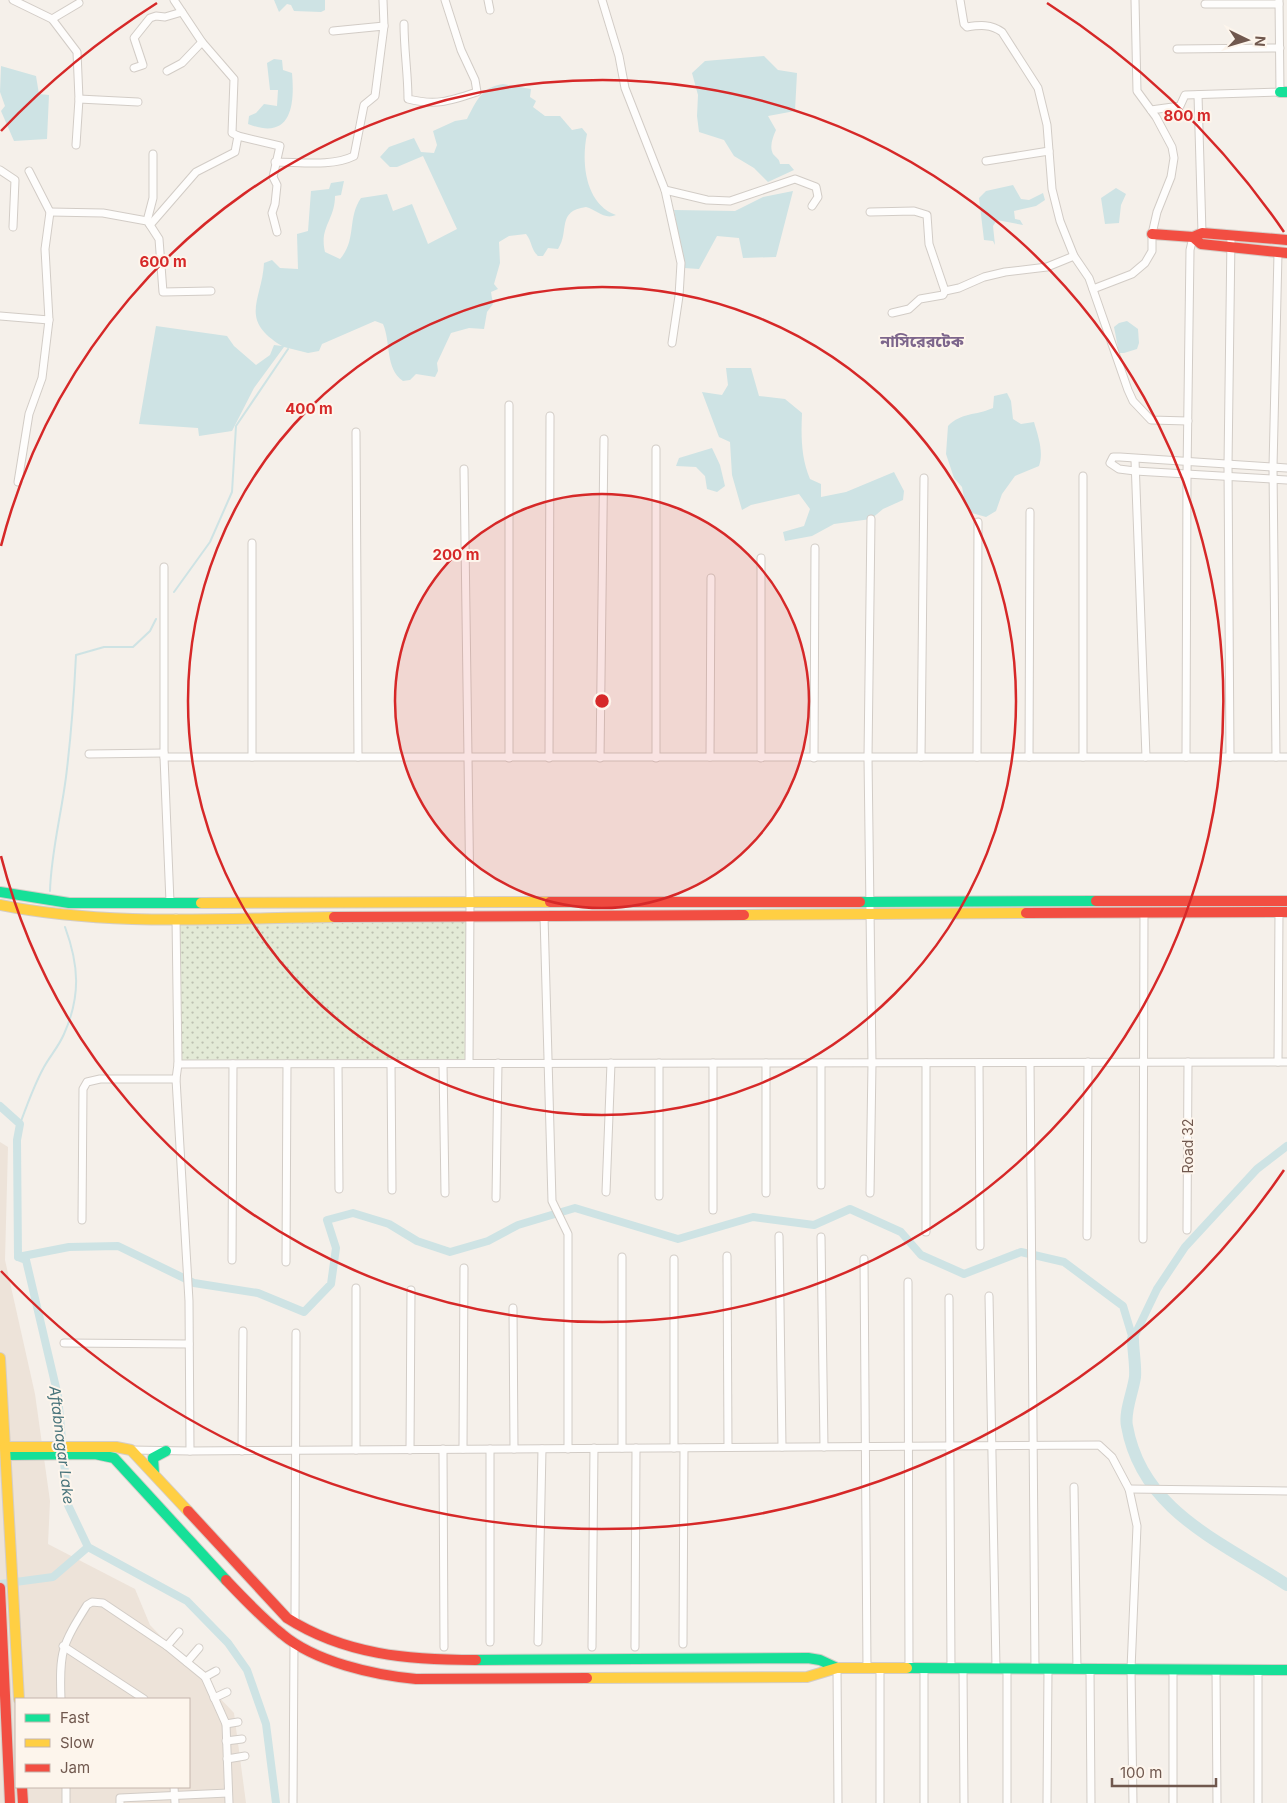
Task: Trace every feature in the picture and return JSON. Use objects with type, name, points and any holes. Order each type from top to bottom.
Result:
[{"type":"street","points":[[12,0],[52,19],[77,52],[79,99],[76,146]]},
{"type":"street","points":[[174,0],[202,42],[234,79],[232,133],[280,146],[273,177],[276,185],[275,204],[272,213],[277,232]]},
{"type":"street","points":[[276,162],[334,161],[346,160],[354,156],[364,105],[375,96],[384,26],[383,0]]},
{"type":"street","points":[[404,24],[408,99],[426,103],[446,103],[477,92],[475,80],[461,50],[445,0]]},
{"type":"street","points":[[488,0],[490,10]]},
{"type":"street","points":[[602,0],[619,56],[625,88],[665,190],[681,263],[680,296],[672,343]]},
{"type":"street","points":[[960,0],[964,24],[967,27],[978,25],[995,27],[1002,32],[1038,88],[1044,109],[1054,198],[1074,256],[1089,278],[1133,401],[1151,420],[1188,421]]},
{"type":"street","points":[[1093,289],[1132,274],[1145,263],[1152,251],[1152,234],[1157,212],[1171,177],[1174,158],[1172,147],[1151,110],[1137,91],[1135,0]]},
{"type":"street","points":[[1151,110],[1180,106],[1185,95],[1284,92],[1280,48],[1279,2],[1205,4]]},
{"type":"street","points":[[52,19],[79,4]]},
{"type":"street","points":[[134,68],[143,65],[134,38],[142,27],[156,16],[165,17],[182,12]]},
{"type":"street","points":[[333,31],[384,26]]},
{"type":"street","points":[[167,71],[182,63],[202,42]]},
{"type":"street","points":[[1177,48],[1280,48]]},
{"type":"street","points":[[1198,95],[1197,235],[1201,244],[1230,249],[1282,253],[1273,467],[1276,757]]},
{"type":"street","points":[[79,99],[138,102]]},
{"type":"street","points":[[148,223],[196,172],[235,152],[238,136]]},
{"type":"street","points":[[986,161],[1049,151]]},
{"type":"street","points":[[148,223],[153,198],[153,154]]},
{"type":"street","points":[[0,170],[15,180],[13,228]]},
{"type":"street","points":[[18,482],[29,414],[42,378],[49,320],[46,250],[50,212],[29,172]]},
{"type":"street","points":[[665,190],[707,200],[730,201],[795,179],[816,187],[818,197],[812,206]]},
{"type":"street","points":[[870,212],[914,211],[927,215],[930,244],[942,277],[943,295],[920,299],[909,309],[892,313]]},
{"type":"street","points":[[50,212],[102,213],[148,223],[159,239],[163,292],[212,291]]},
{"type":"street","points":[[1152,234],[1231,236],[1287,240]]},
{"type":"street","points":[[1186,757],[1186,474],[1190,250],[1197,235]]},
{"type":"street","points":[[1230,757],[1228,465],[1231,236]]},
{"type":"street","points":[[944,291],[959,288],[998,274],[1047,267],[1074,256]]},
{"type":"street","points":[[0,316],[49,320]]},
{"type":"street","points":[[509,405],[509,758]]},
{"type":"street","points":[[549,758],[550,416]]},
{"type":"street","points":[[356,432],[358,758]]},
{"type":"street","points":[[600,758],[604,439]]},
{"type":"street","points":[[656,449],[656,758]]},
{"type":"street","points":[[1287,468],[1113,458],[1110,463],[1119,469],[1135,471],[1287,480]]},
{"type":"street","points":[[1135,460],[1146,757]]},
{"type":"street","points":[[464,470],[470,902],[469,1064]]},
{"type":"street","points":[[1083,476],[1083,757]]},
{"type":"street","points":[[921,758],[924,478]]},
{"type":"street","points":[[1029,757],[1030,512]]},
{"type":"street","points":[[870,1193],[872,1063],[868,758],[871,518]]},
{"type":"street","points":[[977,757],[978,522]]},
{"type":"street","points":[[252,543],[252,757]]},
{"type":"street","points":[[814,758],[815,548]]},
{"type":"street","points":[[761,558],[761,758]]},
{"type":"street","points":[[164,567],[164,755],[170,902],[176,918],[178,1064],[176,1079],[189,1297],[190,1451]]},
{"type":"street","points":[[710,758],[711,578]]},
{"type":"street","points":[[89,754],[358,758],[1287,757]]},
{"type":"street","points":[[0,892],[63,902],[1287,900]]},
{"type":"street","points":[[0,905],[36,913],[70,917],[176,918],[1283,912],[1278,1062]]},
{"type":"street","points":[[1143,1239],[1144,913]]},
{"type":"street","points":[[544,916],[552,1201],[568,1234],[568,1448]]},
{"type":"street","points":[[1030,1062],[1035,1669]]},
{"type":"street","points":[[1087,1236],[1088,1062]]},
{"type":"street","name":"Road 32","points":[[1187,1230],[1188,1062]]},
{"type":"street","points":[[178,1064],[1287,1062]]},
{"type":"street","points":[[496,1198],[498,1063]]},
{"type":"street","points":[[606,1192],[611,1063]]},
{"type":"street","points":[[659,1063],[659,1196]]},
{"type":"street","points":[[713,1063],[713,1210]]},
{"type":"street","points":[[766,1063],[766,1193]]},
{"type":"street","points":[[821,1063],[821,1185]]},
{"type":"street","points":[[926,1063],[926,1232]]},
{"type":"street","points":[[979,1063],[980,1246]]},
{"type":"street","points":[[232,1260],[233,1064]]},
{"type":"street","points":[[286,1262],[287,1064]]},
{"type":"street","points":[[338,1064],[339,1189]]},
{"type":"street","points":[[392,1064],[392,1190]]},
{"type":"street","points":[[444,1064],[444,1192]]},
{"type":"street","points":[[82,1220],[83,1090],[87,1082],[100,1079],[176,1079]]},
{"type":"street","points":[[779,1236],[782,1447]]},
{"type":"street","points":[[821,1237],[824,1447]]},
{"type":"street","points":[[727,1256],[728,1447]]},
{"type":"street","points":[[622,1257],[622,1448]]},
{"type":"street","points":[[674,1259],[674,1448]]},
{"type":"street","points":[[864,1259],[867,1668]]},
{"type":"street","points":[[463,1449],[464,1268]]},
{"type":"street","points":[[908,1282],[909,1668]]},
{"type":"street","points":[[356,1288],[356,1450]]},
{"type":"street","points":[[410,1290],[410,1450]]},
{"type":"street","points":[[989,1296],[996,1668]]},
{"type":"street","points":[[950,1298],[951,1668]]},
{"type":"street","points":[[513,1308],[514,1449]]},
{"type":"street","points":[[242,1451],[243,1331]]},
{"type":"street","points":[[293,1803],[296,1333]]},
{"type":"street","points":[[64,1343],[189,1344]]},
{"type":"street","points":[[0,1358],[19,1698]]},
{"type":"street","points":[[6,1451],[1099,1445],[1112,1457],[1129,1489],[1137,1526],[1131,1669],[1133,1803]]},
{"type":"street","points":[[592,1647],[594,1448]]},
{"type":"street","points":[[635,1647],[636,1448]]},
{"type":"street","points":[[683,1644],[684,1448]]},
{"type":"street","points":[[443,1449],[444,1647]]},
{"type":"street","points":[[490,1449],[490,1642]]},
{"type":"street","points":[[538,1642],[542,1449]]},
{"type":"street","points":[[131,1450],[295,1623],[347,1646],[392,1658],[592,1660],[808,1658],[820,1660],[837,1668]]},
{"type":"street","points":[[155,1476],[152,1469],[153,1458],[166,1450]]},
{"type":"street","points":[[95,1451],[118,1461],[233,1587],[273,1626],[294,1643],[355,1668],[388,1676],[416,1679],[808,1677],[837,1668],[1287,1670]]},
{"type":"street","points":[[1074,1487],[1077,1669]]},
{"type":"street","points":[[1129,1489],[1287,1491]]},
{"type":"street","points":[[0,1588],[10,1803]]},
{"type":"street","points":[[61,1698],[59,1665],[63,1646],[87,1605],[97,1601],[167,1646],[205,1677],[226,1724],[229,1803]]},
{"type":"street","points":[[167,1646],[179,1632]]},
{"type":"street","points":[[63,1646],[142,1698]]},
{"type":"street","points":[[186,1662],[199,1648]]},
{"type":"street","points":[[837,1668],[838,1803]]},
{"type":"street","points":[[880,1668],[880,1803]]},
{"type":"street","points":[[924,1668],[924,1803]]},
{"type":"street","points":[[963,1668],[964,1803]]},
{"type":"street","points":[[1007,1669],[1007,1803]]},
{"type":"street","points":[[1047,1803],[1048,1669]]},
{"type":"street","points":[[1090,1669],[1091,1803]]},
{"type":"street","points":[[1173,1669],[1173,1803]]},
{"type":"street","points":[[1216,1669],[1217,1803]]},
{"type":"street","points":[[1258,1669],[1258,1803]]},
{"type":"street","points":[[205,1677],[216,1671]]},
{"type":"street","points":[[214,1698],[227,1692]]},
{"type":"street","points":[[226,1724],[238,1722]]},
{"type":"street","points":[[226,1741],[242,1739]]},
{"type":"street","points":[[227,1759],[245,1756]]},
{"type":"street","points":[[22,1788],[23,1803]]},
{"type":"street","points":[[66,1788],[66,1803]]},
{"type":"street","points":[[120,1803],[120,1798],[175,1800],[228,1793]]},
{"type":"shaded area","points":[[274,0],[325,0],[325,10],[321,12],[294,11],[291,5],[287,4],[279,12]]},
{"type":"shaded area","points":[[764,56],[778,70],[797,73],[795,111],[768,116],[776,130],[771,145],[773,154],[780,164],[789,164],[794,170],[768,182],[754,168],[734,156],[724,140],[699,132],[697,116],[698,95],[692,73],[705,61]]},
{"type":"shaded area","points":[[274,59],[282,60],[283,70],[292,73],[291,108],[282,124],[273,128],[262,128],[248,124],[249,116],[256,113],[264,104],[277,106],[278,90],[270,90],[267,63]]},
{"type":"shaded area","points":[[1,66],[36,76],[39,94],[49,95],[47,139],[14,141],[1,111],[5,106],[0,92]]},
{"type":"shaded area","points":[[503,84],[531,89],[530,97],[536,101],[533,107],[545,116],[560,116],[572,130],[582,128],[587,134],[585,169],[592,192],[606,210],[616,215],[604,215],[586,207],[577,209],[567,217],[558,249],[548,248],[543,256],[536,254],[526,234],[509,236],[499,242],[500,263],[494,284],[498,289],[491,292],[493,304],[487,312],[484,329],[469,328],[451,333],[437,363],[438,371],[435,377],[416,374],[410,380],[403,381],[397,376],[393,370],[383,324],[375,321],[322,344],[319,351],[308,353],[284,347],[254,388],[232,431],[199,436],[198,428],[139,424],[156,326],[227,336],[234,346],[256,365],[270,355],[274,345],[282,346],[260,327],[256,318],[257,299],[264,263],[272,260],[280,268],[298,269],[297,234],[308,231],[311,191],[329,189],[331,183],[344,181],[341,195],[335,196],[333,211],[324,236],[325,252],[340,259],[348,244],[354,213],[361,198],[387,194],[393,211],[412,204],[428,244],[457,229],[423,156],[397,167],[390,167],[380,157],[389,147],[414,138],[421,152],[434,153],[437,145],[433,131],[455,121],[467,119],[484,92],[489,88]]},
{"type":"shaded area","points":[[1013,185],[1021,199],[1029,200],[1043,193],[1045,200],[1036,206],[1014,211],[1015,219],[1020,220],[1023,225],[997,220],[993,226],[995,245],[993,241],[984,240],[979,198],[986,191]]},
{"type":"shaded area","points":[[1116,188],[1126,194],[1121,205],[1119,223],[1105,224],[1101,198]]},
{"type":"shaded area","points":[[793,191],[776,257],[743,258],[739,238],[717,236],[699,269],[684,268],[674,210],[735,211],[763,197]]},
{"type":"shaded area","points":[[1127,321],[1138,329],[1139,343],[1137,349],[1119,353],[1114,327],[1119,323]]},
{"type":"shaded area","points":[[726,368],[751,368],[759,396],[785,399],[802,413],[803,455],[810,479],[821,484],[821,497],[846,492],[894,472],[904,491],[903,500],[883,509],[871,519],[834,524],[812,536],[785,541],[783,532],[804,526],[810,509],[799,494],[751,505],[742,510],[732,475],[730,442],[719,437],[702,392],[722,395],[728,385]]},
{"type":"shaded area","points":[[1007,393],[1011,401],[1013,419],[1021,424],[1034,422],[1040,444],[1040,461],[1039,466],[1015,476],[1002,494],[996,511],[986,517],[972,513],[965,502],[962,487],[954,478],[946,454],[948,426],[958,418],[993,408],[994,396]]},
{"type":"shaded area","points":[[712,448],[720,465],[725,486],[717,492],[707,489],[705,476],[696,467],[676,466],[679,458]]},
{"type":"shaded area","points":[[0,1142],[8,1147],[5,1260],[35,1394],[50,1501],[48,1544],[135,1589],[150,1625],[234,1713],[246,1803],[0,1803]]},
{"type":"green space","points":[[469,916],[469,1063],[178,1064],[176,918]]},
{"type":"waterway","points":[[174,592],[210,542],[232,492],[236,426],[288,349]]},
{"type":"waterway","points":[[50,891],[52,863],[68,762],[76,655],[104,647],[133,647],[150,631],[156,619]]},
{"type":"waterway","points":[[20,1124],[40,1074],[60,1043],[73,1007],[76,980],[75,968],[70,941],[65,927]]},
{"type":"waterway","name":"Aftabnagar Lake","points":[[0,1106],[20,1124],[17,1140],[18,1257],[26,1260],[58,1396],[68,1505],[88,1547],[187,1601],[228,1643],[247,1670],[266,1724],[276,1803]]},
{"type":"waterway","points":[[18,1257],[69,1247],[118,1246],[194,1283],[258,1293],[304,1312],[331,1284],[336,1248],[327,1220],[353,1213],[389,1224],[417,1241],[450,1252],[488,1241],[518,1225],[575,1208],[678,1239],[753,1217],[814,1225],[850,1209],[901,1232],[921,1255],[964,1274],[1021,1252],[1064,1262],[1123,1306],[1133,1339],[1157,1289],[1185,1247],[1257,1169],[1287,1146]]},
{"type":"waterway","points":[[1133,1339],[1135,1377],[1126,1420],[1136,1456],[1149,1481],[1167,1503],[1189,1522],[1287,1585]]},
{"type":"waterway","points":[[0,1584],[53,1577],[88,1547]]},
{"type":"traffic: fast","points":[[1280,92],[1287,92]]},
{"type":"traffic: fast","points":[[0,892],[69,903],[201,903]]},
{"type":"traffic: fast","points":[[860,902],[1096,901]]},
{"type":"traffic: fast","points":[[154,1473],[153,1458],[166,1451]]},
{"type":"traffic: fast","points":[[6,1455],[95,1454],[114,1458],[226,1580]]},
{"type":"traffic: fast","points":[[476,1660],[808,1658],[820,1660],[837,1668]]},
{"type":"traffic: fast","points":[[907,1668],[1287,1670]]},
{"type":"traffic: slow","points":[[201,903],[550,902]]},
{"type":"traffic: slow","points":[[0,905],[41,912],[124,919],[334,917]]},
{"type":"traffic: slow","points":[[744,915],[1026,913]]},
{"type":"traffic: slow","points":[[0,1358],[19,1698]]},
{"type":"traffic: slow","points":[[5,1447],[116,1447],[131,1450],[188,1511]]},
{"type":"traffic: slow","points":[[587,1678],[807,1677],[837,1668],[907,1668]]},
{"type":"traffic: jam","points":[[1152,234],[1193,237],[1202,233],[1287,240]]},
{"type":"traffic: jam","points":[[1193,237],[1201,244],[1287,253]]},
{"type":"traffic: jam","points":[[1096,901],[1287,901]]},
{"type":"traffic: jam","points":[[550,902],[860,902]]},
{"type":"traffic: jam","points":[[1026,913],[1287,912]]},
{"type":"traffic: jam","points":[[334,917],[744,915]]},
{"type":"traffic: jam","points":[[188,1511],[287,1618],[309,1630],[355,1648],[378,1653],[426,1659],[476,1660]]},
{"type":"traffic: jam","points":[[226,1580],[282,1634],[311,1652],[346,1666],[416,1679],[587,1678]]},
{"type":"traffic: jam","points":[[0,1588],[10,1803]]},
{"type":"traffic: jam","points":[[22,1788],[23,1803]]},
{"type":"district","name":"নাসিরেরটেক","points":[[922,341]]}]
